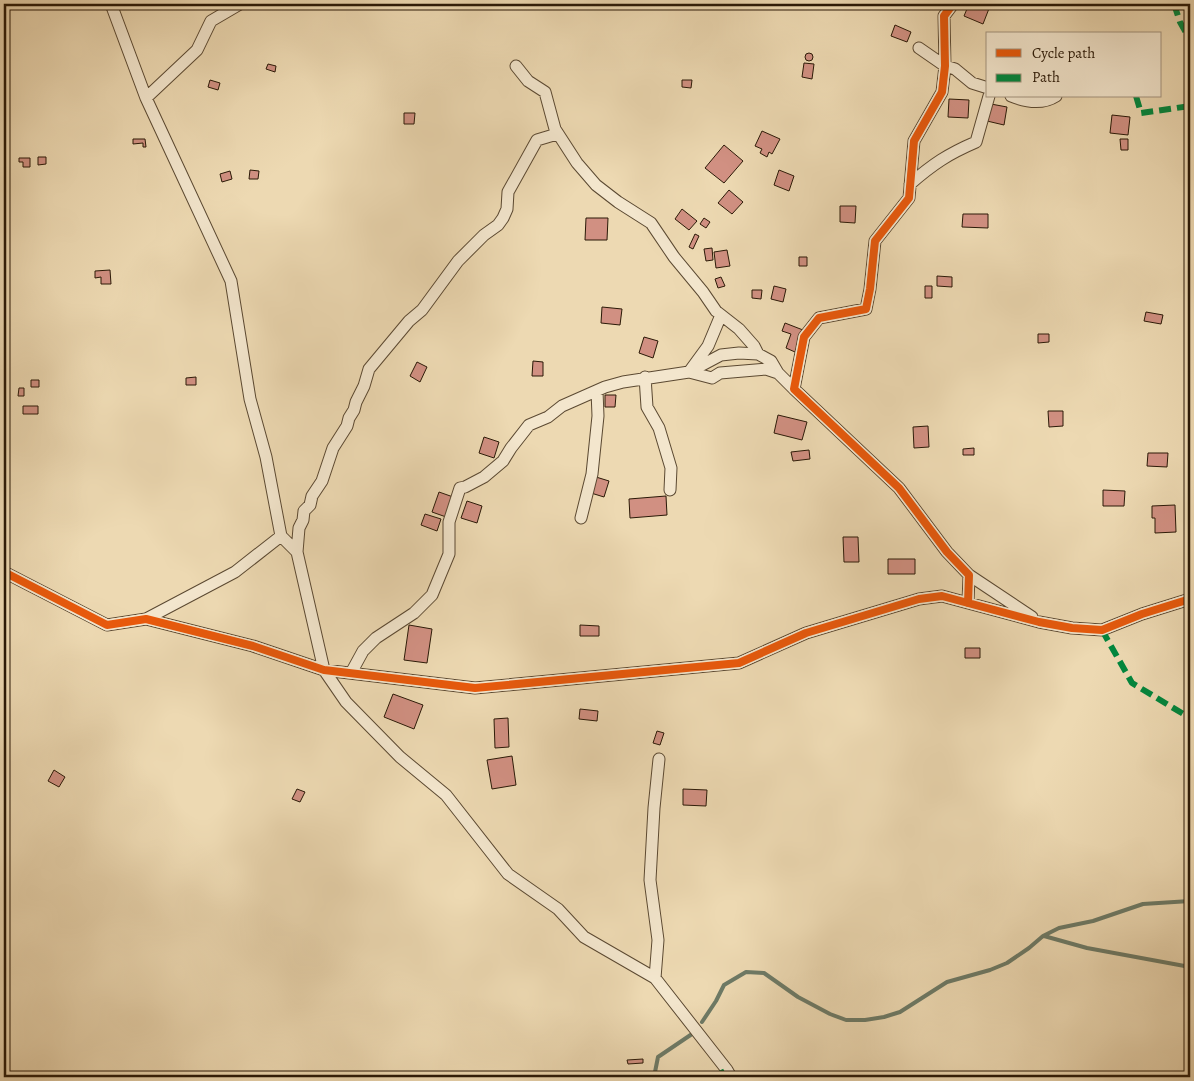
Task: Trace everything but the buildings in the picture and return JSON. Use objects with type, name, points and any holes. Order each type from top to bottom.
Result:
[{"type":"street","points":[[111,4],[146,98],[231,281],[250,398],[266,457],[281,536],[297,552]]},
{"type":"street","points":[[146,98],[197,50],[211,21],[240,4]]},
{"type":"street","points":[[794,389],[804,338],[819,318],[866,309],[875,241],[909,198],[914,141],[942,92],[945,66],[944,16],[953,4]]},
{"type":"street","points":[[919,48],[945,66],[955,69],[972,83],[986,87]]},
{"type":"street","points":[[516,66],[528,81],[545,92],[555,129],[577,163],[596,185],[651,223],[674,257],[704,292],[716,310],[739,328],[758,354]]},
{"type":"street","points":[[910,184],[930,166],[951,152],[976,142],[988,98]]},
{"type":"street","points":[[1015,98],[1022,101],[1047,102],[1053,98]]},
{"type":"street","points":[[558,134],[537,140],[508,192],[507,210],[498,225],[484,235],[458,261],[422,310],[409,321],[369,369],[347,426],[333,448],[322,481],[312,496],[310,504],[304,511],[303,520],[299,528],[297,552],[324,670],[346,702],[400,757],[446,795],[508,874],[558,909],[584,937],[655,978],[727,1070],[730,1077]]},
{"type":"street","points":[[689,372],[708,346],[721,315]]},
{"type":"street","points":[[351,674],[363,651],[376,638],[414,613],[432,595],[449,554],[449,522],[460,488],[484,477],[503,461],[529,425],[548,417],[562,406],[623,382],[645,377],[689,372],[721,356],[739,353],[758,354],[771,361],[778,374],[899,488],[946,552],[969,575],[1039,622]]},
{"type":"street","points":[[689,372],[712,378],[720,374],[766,369],[778,374]]},
{"type":"street","points":[[645,377],[647,407],[659,428],[671,468],[670,490]]},
{"type":"street","points":[[581,518],[592,474],[598,416],[597,391]]},
{"type":"street","points":[[4,572],[107,625],[146,619],[235,572],[281,536]]},
{"type":"street","points":[[968,603],[969,575]]},
{"type":"street","points":[[146,619],[253,646],[324,670],[475,688],[631,675],[739,663],[806,634],[919,599],[942,596],[1039,622],[1072,628],[1102,630],[1142,614],[1190,599]]},
{"type":"street","points":[[655,978],[658,940],[650,880],[654,808],[660,759]]},
{"type":"waterway","points":[[702,1022],[724,985],[746,972],[764,973],[798,997],[830,1014],[846,1020],[884,1017],[900,1012],[947,982],[990,970],[1007,963],[1043,936],[1059,928],[1093,921],[1143,904],[1190,901]]},
{"type":"waterway","points":[[1044,936],[1087,948],[1190,967]]},
{"type":"waterway","points":[[654,1077],[658,1057],[692,1034]]},
{"type":"marked path","points":[[1174,4],[1180,22],[1190,40]]},
{"type":"marked path","points":[[1137,98],[1141,113],[1190,106]]},
{"type":"marked path","points":[[1102,630],[1132,683],[1190,718]]},
{"type":"marked path","points":[[714,1077],[727,1070]]},
{"type":"cycle path","points":[[953,4],[944,16],[945,66],[942,92],[914,141],[909,198],[875,241],[866,309],[819,318],[804,337],[794,389],[899,488],[947,552],[969,575],[968,603]]},
{"type":"cycle path","points":[[4,572],[107,625],[146,619],[253,646],[324,670],[475,688],[739,663],[806,633],[919,599],[942,596],[1039,622],[1072,628],[1102,630],[1142,614],[1190,599]]}]
